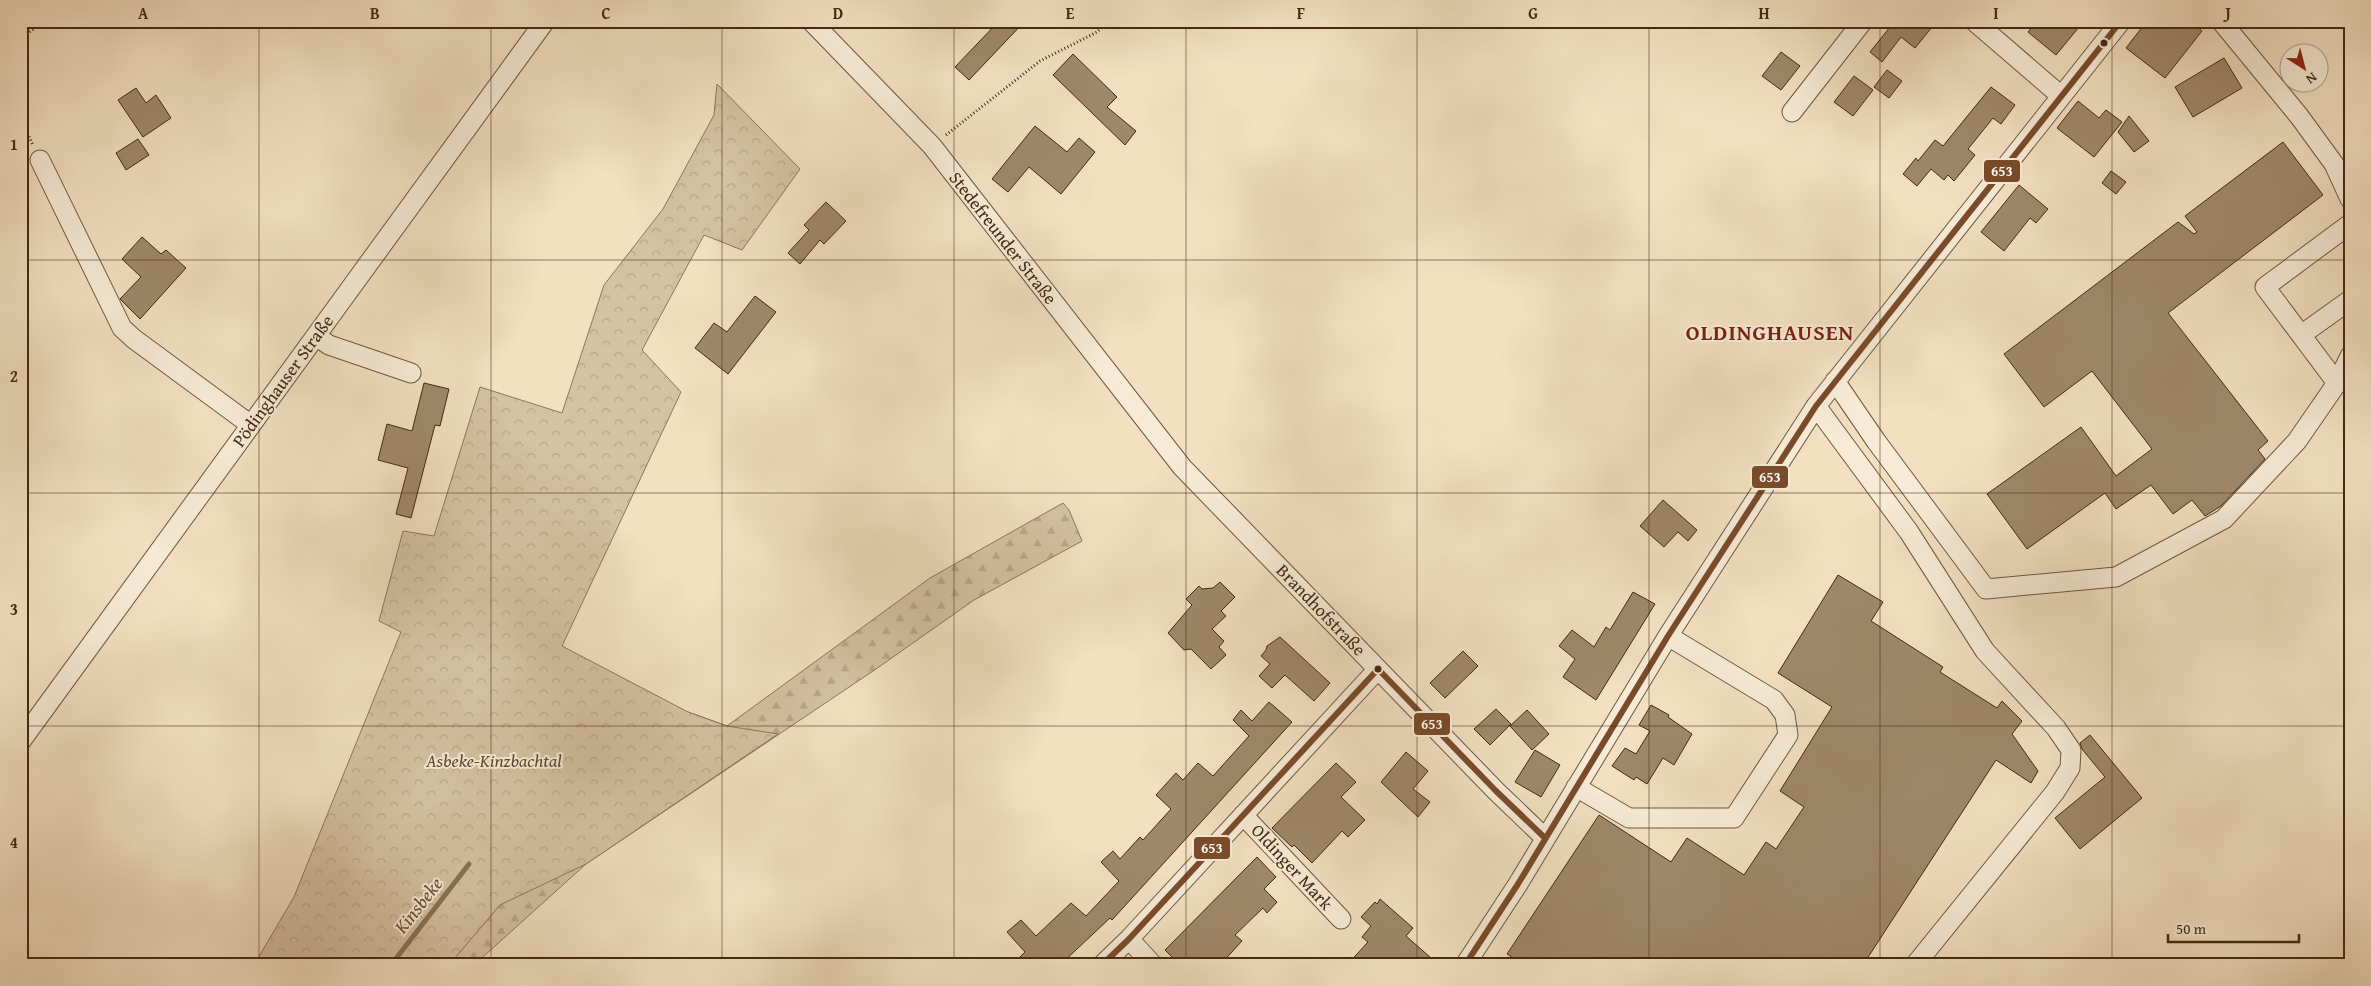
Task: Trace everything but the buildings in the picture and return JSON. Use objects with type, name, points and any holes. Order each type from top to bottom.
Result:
[{"type":"street","name":"Pödinghauser Straße","points":[[21,741],[545,21]]},
{"type":"street","name":"Stedefreunder Straße","points":[[811,21],[932,146],[1182,467]]},
{"type":"street","points":[[1792,112],[1862,21]]},
{"type":"street","points":[[1974,21],[2060,96]]},
{"type":"street","points":[[1465,965],[1668,636],[1816,406],[2121,21]]},
{"type":"street","points":[[2221,21],[2300,116],[2334,164],[2350,199]]},
{"type":"street","points":[[40,160],[122,328],[134,340],[251,425]]},
{"type":"street","points":[[2337,383],[2265,287],[2350,224]]},
{"type":"street","points":[[2301,335],[2350,300]]},
{"type":"street","points":[[316,336],[329,345],[411,373]]},
{"type":"street","points":[[1835,381],[1876,441],[1986,589],[2116,577],[2224,519],[2297,442],[2337,383],[2350,356]]},
{"type":"street","points":[[1816,406],[1909,532],[1985,651],[2056,728],[2071,750],[2070,768],[2055,792],[1915,965]]},
{"type":"street","name":"Brandhofstraße","points":[[1182,467],[1496,791],[1545,838]]},
{"type":"street","points":[[1576,787],[1628,818],[1734,818],[1788,735],[1785,715],[1774,700],[1668,636]]},
{"type":"street","points":[[1102,965],[1129,939],[1378,669]]},
{"type":"street","name":"Oldinger Mark","points":[[1243,815],[1341,919]]},
{"type":"street","points":[[1129,939],[1153,965]]},
{"type":"path","points":[[21,38],[45,21]]},
{"type":"path","points":[[932,146],[1040,61],[1097,32],[1108,21]]},
{"type":"path","points":[[21,121],[40,160]]},
{"type":"green space","name":"Asbeke-Kinzbachtal","points":[[717,84],[800,169],[742,250],[704,235],[642,350],[681,392],[562,646],[688,712],[727,726],[778,734],[586,864],[500,905],[449,965],[254,965],[294,897],[401,632],[379,621],[403,531],[434,536],[480,387],[562,413],[604,285],[663,209],[714,115]]},
{"type":"green space","points":[[1063,503],[1069,510],[1082,541],[974,600],[876,669],[586,864],[474,965],[340,965],[688,712],[727,726],[930,578]]},
{"type":"waterway","name":"Kinsbeke","points":[[391,965],[469,864]]},
{"type":"transit line","name":"653","points":[[1465,965],[1518,884],[1668,636],[1816,406],[2121,21]]},
{"type":"transit line","name":"653","points":[[1102,965],[1129,939],[1378,669],[1496,791],[1545,838]]},
{"type":"district","name":"OLDINGHAUSEN","points":[[1770,332]]}]
